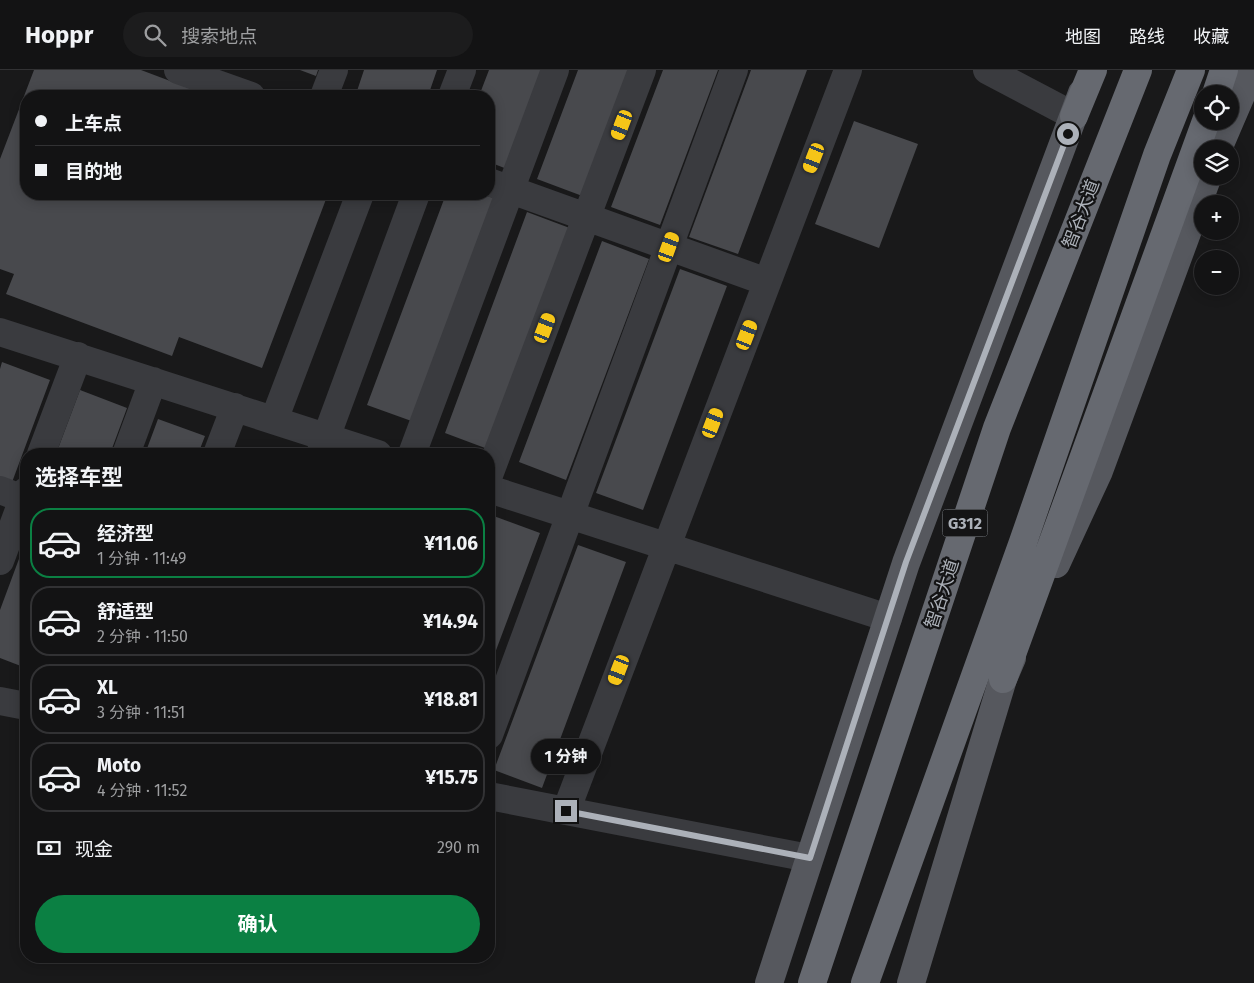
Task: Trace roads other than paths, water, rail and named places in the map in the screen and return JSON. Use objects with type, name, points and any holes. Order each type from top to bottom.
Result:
[{"type":"highway","points":[[1074,116],[1091,70]]},
{"type":"highway","name":"智谷大道","points":[[812,983],[997,428],[1138,70]]},
{"type":"highway","points":[[865,983],[1023,542],[1157,155],[1191,70]]},
{"type":"highway","points":[[1219,85],[1224,70]]},
{"type":"highway","points":[[1002,679],[1203,130]]},
{"type":"main road","points":[[1239,100],[1252,70]]},
{"type":"main road","points":[[768,983],[906,562],[1074,116]]},
{"type":"main road","points":[[911,983],[1002,679],[1099,471],[1205,185]]},
{"type":"lane","points":[[178,70],[212,76],[239,90]]},
{"type":"lane","points":[[326,90],[334,70]]},
{"type":"lane","points":[[454,90],[462,70]]},
{"type":"lane","points":[[414,448],[500,186],[555,70]]},
{"type":"lane","points":[[495,459],[642,70]]},
{"type":"lane","points":[[495,719],[734,70]]},
{"type":"lane","points":[[566,811],[848,70]]},
{"type":"lane","points":[[987,70],[1074,116]]},
{"type":"lane","points":[[500,186],[767,282]]},
{"type":"lane","points":[[274,420],[358,200]]},
{"type":"lane","points":[[323,445],[414,200]]},
{"type":"lane","points":[[0,332],[274,420],[323,445],[341,448]]},
{"type":"lane","points":[[42,448],[78,356]]},
{"type":"lane","points":[[128,448],[153,381]]},
{"type":"lane","points":[[219,448],[234,407]]},
{"type":"lane","points":[[495,491],[888,618]]},
{"type":"lane","points":[[0,561],[19,495]]},
{"type":"lane","points":[[0,701],[20,705]]},
{"type":"lane","points":[[495,797],[810,858]]}]
